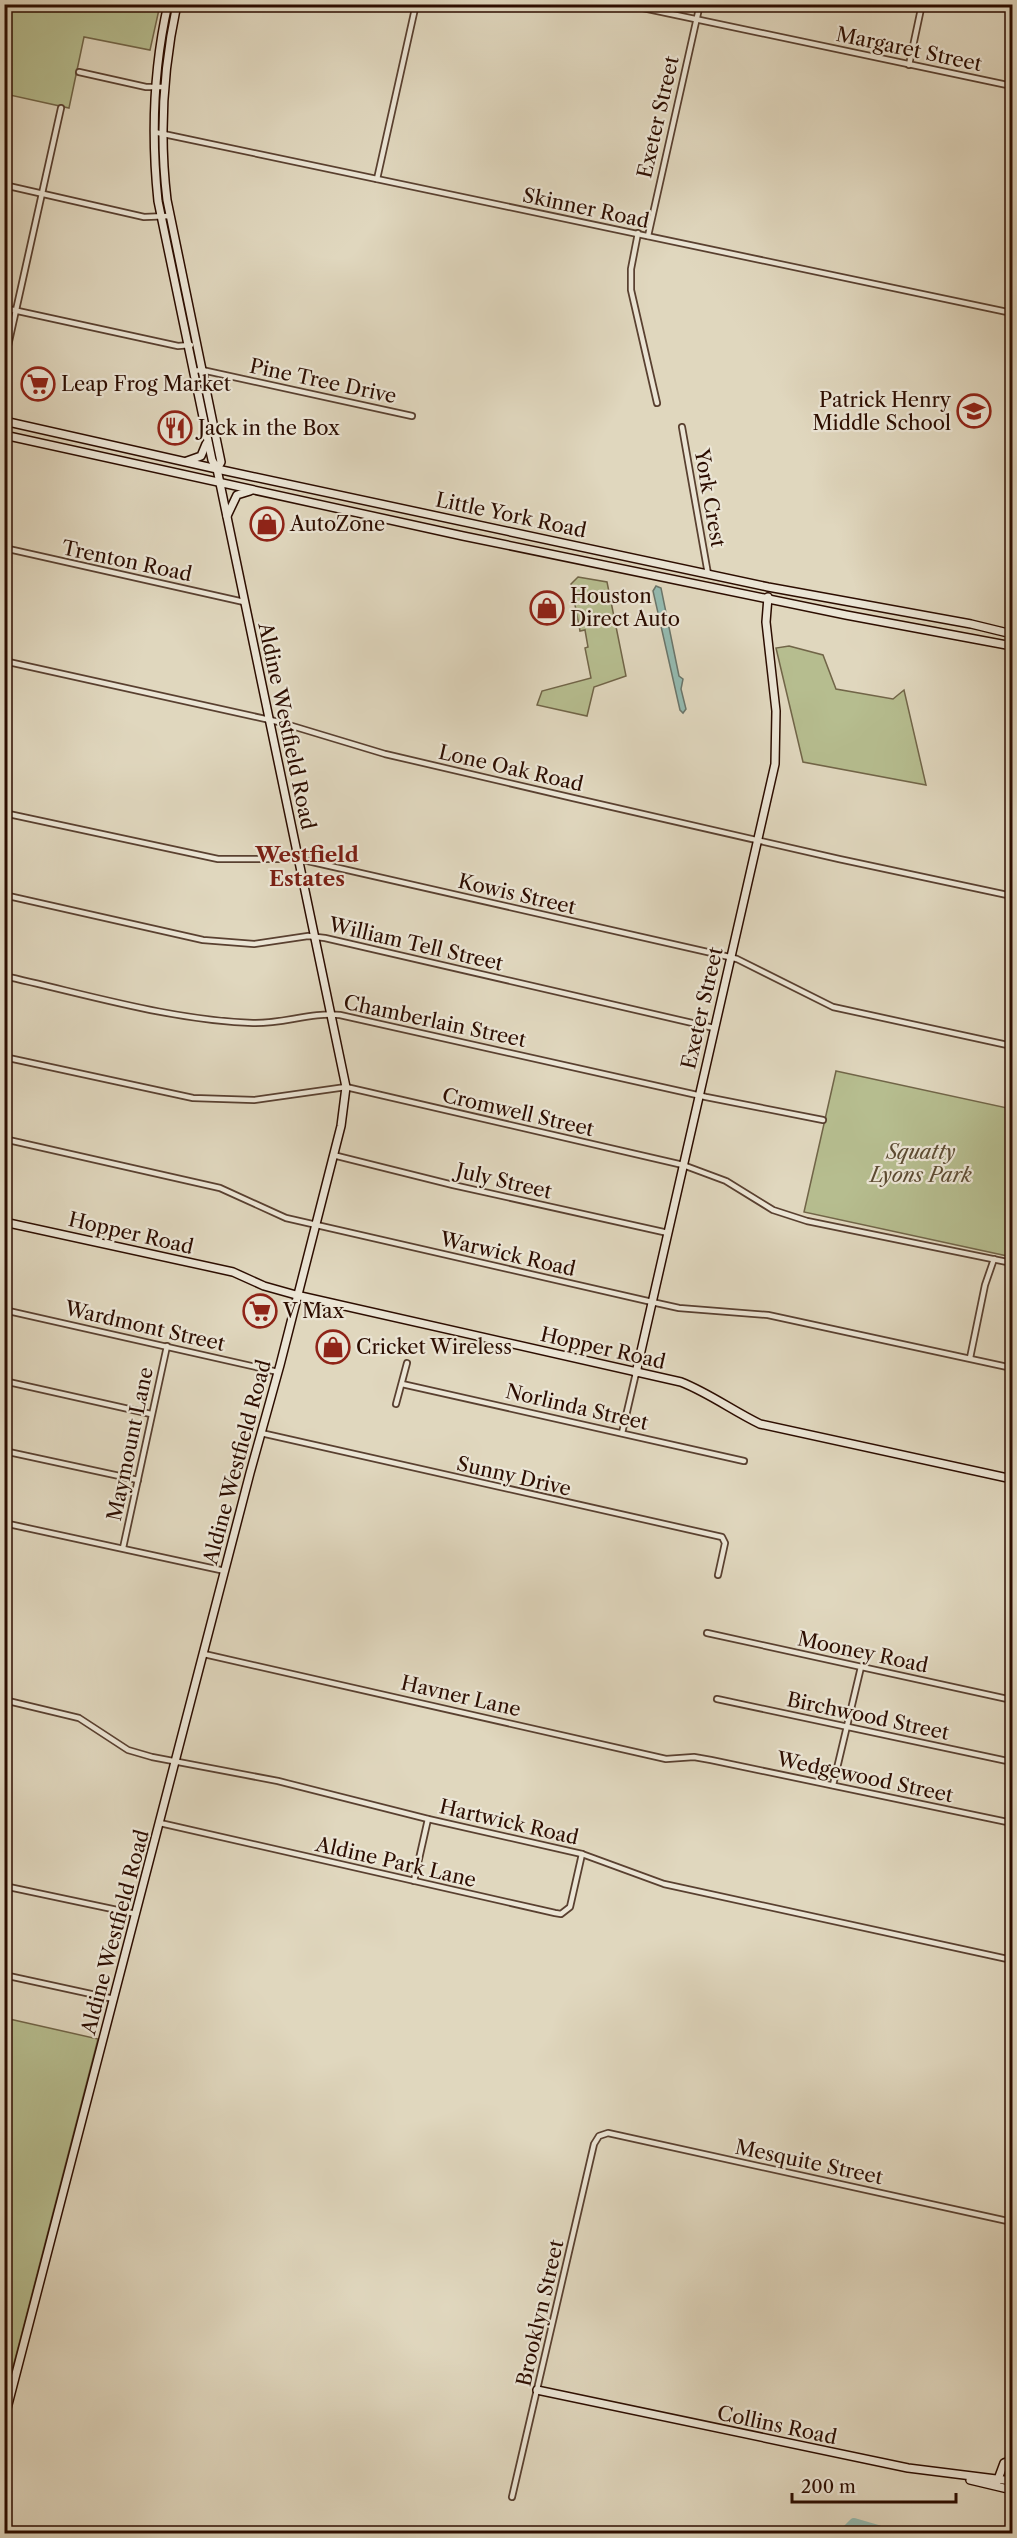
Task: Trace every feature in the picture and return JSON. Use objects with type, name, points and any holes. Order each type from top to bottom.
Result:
[{"type":"main road","name":"Aldine Westfield Road","points":[[4,2420],[278,1372],[341,1126],[346,1087],[226,518],[218,469],[212,460],[207,439],[161,217],[154,166],[154,87],[168,4]]},
{"type":"main road","name":"Aldine Westfield Road","points":[[177,4],[164,87],[163,166],[170,216],[221,462],[218,469]]},
{"type":"main road","points":[[165,16],[174,18]]},
{"type":"main road","points":[[154,106],[163,107]]},
{"type":"main road","name":"Little York Road","points":[[4,421],[768,587],[1012,632]]},
{"type":"main road","name":"Little York Road","points":[[4,435],[497,543],[1012,647]]},
{"type":"main road","points":[[185,461],[201,456],[205,451],[207,439]]},
{"type":"main road","points":[[226,518],[237,495],[257,491]]},
{"type":"main road","points":[[497,543],[499,530]]},
{"type":"main road","name":"Exeter Street","points":[[636,1373],[774,764],[777,729],[767,634],[768,587]]},
{"type":"main road","points":[[846,615],[849,602]]},
{"type":"main road","points":[[981,639],[984,627]]},
{"type":"main road","name":"Hopper Road","points":[[4,1221],[234,1272],[264,1286],[296,1295],[681,1382],[703,1391],[730,1410],[760,1424],[1012,1479]]},
{"type":"main road","name":"Collins Road","points":[[537,2390],[847,2456],[944,2474],[997,2482],[1012,2481]]},
{"type":"main road","points":[[1012,2460],[1004,2463],[997,2482],[1012,2490]]},
{"type":"street","points":[[377,179],[416,4]]},
{"type":"street","name":"Margaret Street","points":[[624,4],[1012,86]]},
{"type":"street","name":"Exeter Street","points":[[648,236],[700,4]]},
{"type":"street","points":[[909,65],[922,4]]},
{"type":"street","points":[[78,72],[164,87]]},
{"type":"street","points":[[4,364],[61,108]]},
{"type":"street","name":"Skinner Road","points":[[154,132],[1012,313]]},
{"type":"street","points":[[4,185],[144,217],[170,216]]},
{"type":"street","points":[[638,233],[631,269],[631,290],[657,403]]},
{"type":"street","points":[[4,308],[178,346],[196,344]]},
{"type":"street","name":"Pine Tree Drive","points":[[193,371],[202,370],[412,416]]},
{"type":"street","name":"York Crest","points":[[682,428],[708,574]]},
{"type":"street","name":"Trenton Road","points":[[4,548],[244,602]]},
{"type":"street","name":"Lone Oak Road","points":[[4,661],[269,720],[385,754],[1012,896]]},
{"type":"street","name":"Kowis Street","points":[[4,813],[218,860],[299,859],[731,958],[833,1007],[1012,1046]]},
{"type":"street","name":"William Tell Street","points":[[4,895],[203,940],[254,944],[316,937],[714,1028]]},
{"type":"street","name":"Chamberlain Street","points":[[4,976],[190,1017],[256,1023],[332,1014],[699,1096],[823,1120]]},
{"type":"street","name":"Cromwell Street","points":[[4,1058],[193,1098],[254,1100],[346,1087],[683,1165],[726,1181],[773,1210],[796,1217],[1012,1263]]},
{"type":"street","name":"Warwick Road","points":[[4,1139],[220,1188],[286,1218],[678,1308],[768,1315],[1012,1368]]},
{"type":"street","name":"July Street","points":[[333,1155],[453,1185],[668,1233]]},
{"type":"street","points":[[970,1358],[994,1259]]},
{"type":"street","name":"Wardmont Street","points":[[4,1310],[278,1372]]},
{"type":"street","name":"Maymount Lane","points":[[123,1548],[167,1346]]},
{"type":"street","points":[[396,1404],[407,1363]]},
{"type":"street","name":"Exeter Street","points":[[622,1433],[636,1373]]},
{"type":"street","points":[[4,1382],[151,1414]]},
{"type":"street","name":"Norlinda Street","points":[[402,1384],[744,1461]]},
{"type":"street","name":"Sunny Drive","points":[[261,1433],[722,1537],[725,1542],[718,1575]]},
{"type":"street","points":[[4,1451],[138,1480]]},
{"type":"street","points":[[4,1523],[225,1571]]},
{"type":"street","name":"Mooney Road","points":[[707,1633],[1012,1700]]},
{"type":"street","name":"Havner Lane","points":[[204,1654],[666,1759],[694,1757],[711,1760]]},
{"type":"street","points":[[832,1785],[861,1667]]},
{"type":"street","name":"Birchwood Street","points":[[717,1699],[1012,1762]]},
{"type":"street","name":"Hartwick Road","points":[[4,1700],[79,1718],[128,1750],[278,1781],[428,1819],[582,1854],[664,1884],[1012,1960]]},
{"type":"street","name":"Wedgewood Street","points":[[711,1760],[1012,1823]]},
{"type":"street","points":[[414,1881],[428,1819]]},
{"type":"street","name":"Aldine Park Lane","points":[[160,1823],[561,1914],[570,1907],[582,1854]]},
{"type":"street","points":[[4,1886],[136,1914]]},
{"type":"street","points":[[4,1975],[114,1999]]},
{"type":"street","name":"Mesquite Street","points":[[599,2136],[608,2133],[1012,2222]]},
{"type":"street","name":"Brooklyn Street","points":[[512,2497],[594,2144],[599,2136]]},
{"type":"green space","points":[[5,5],[160,5],[150,50],[84,37],[69,108],[5,94]]},
{"type":"green space","points":[[578,577],[607,582],[626,676],[594,687],[587,716],[537,705],[542,691],[591,678],[585,648],[588,647],[585,630],[580,631],[571,584]]},
{"type":"green space","points":[[789,646],[823,655],[836,689],[893,699],[904,690],[926,785],[803,762],[776,648]]},
{"type":"green space","name":"Squatty Lyons Park","points":[[836,1071],[1012,1109],[1012,1257],[804,1212]]},
{"type":"green space","points":[[4,2018],[98,2039],[5,2398]]},
{"type":"water","points":[[656,586],[661,588],[679,676],[683,679],[681,689],[686,709],[683,713],[680,710],[653,591]]},
{"type":"waterway","points":[[843,2534],[854,2523],[878,2530],[883,2534]]},
{"type":"place","name":"Leap Frog Market","points":[[38,384]]},
{"type":"place","name":"Patrick Henry Middle School","points":[[974,411]]},
{"type":"place","name":"Jack in the Box","points":[[175,428]]},
{"type":"place","name":"AutoZone","points":[[267,524]]},
{"type":"place","name":"Houston Direct Auto","points":[[547,608]]},
{"type":"place","name":"V Max","points":[[260,1311]]},
{"type":"place","name":"Cricket Wireless","points":[[333,1347]]},
{"type":"district","name":"Westfield Estates","points":[[307,867]]}]
